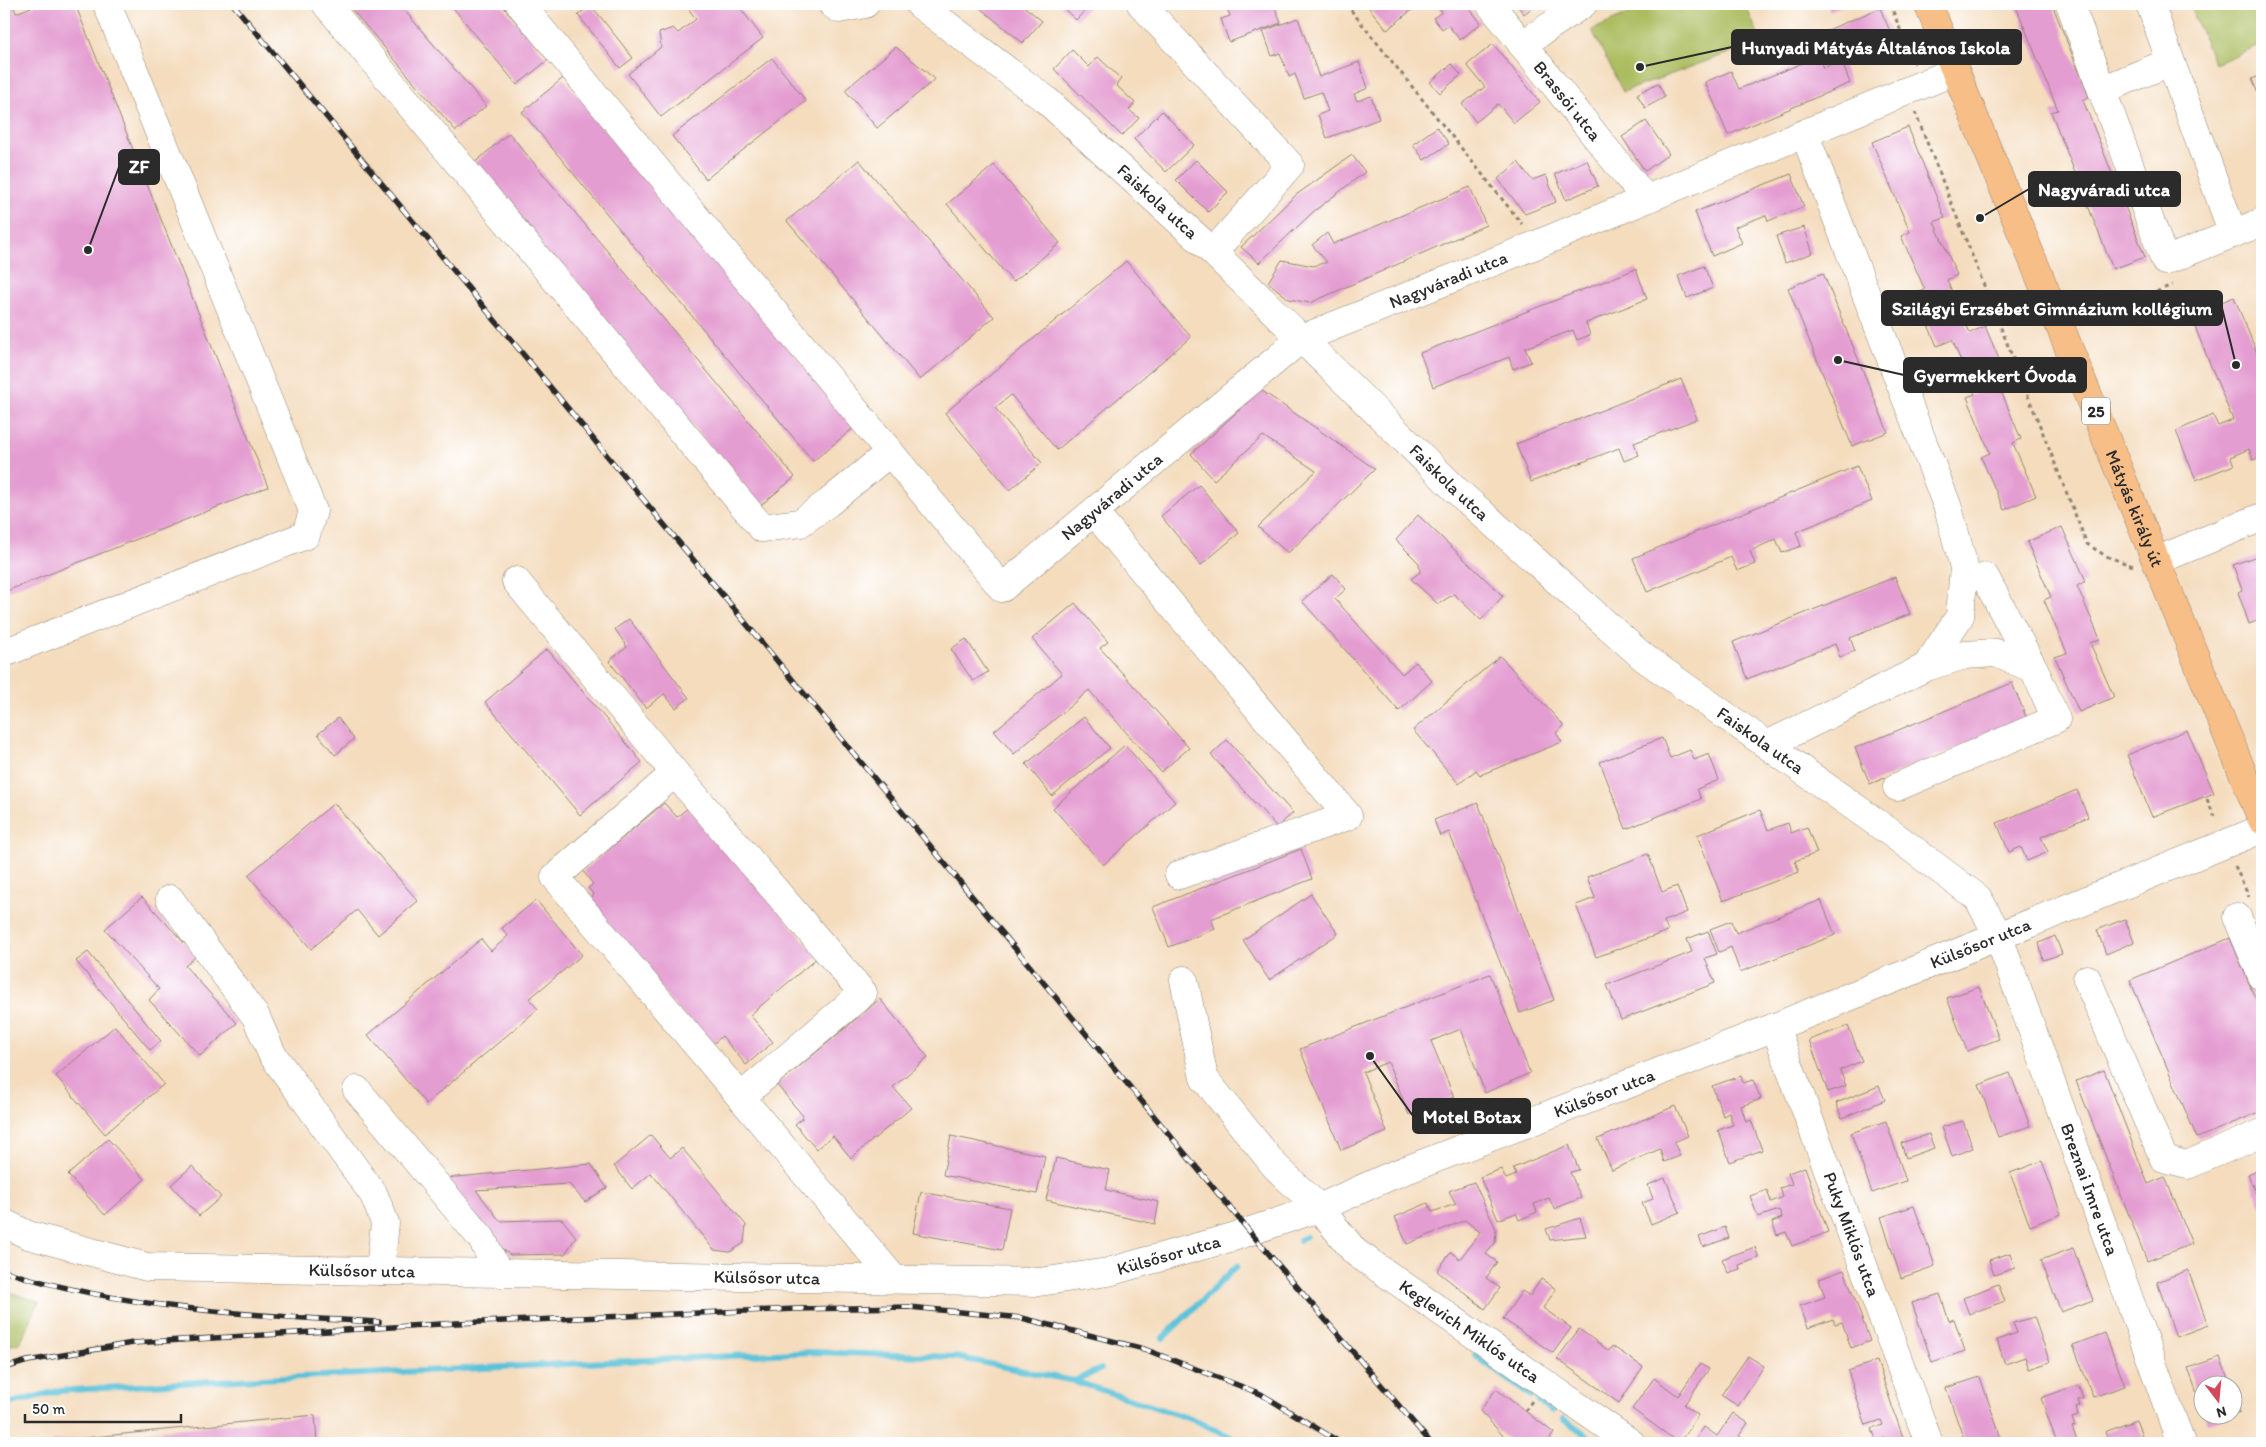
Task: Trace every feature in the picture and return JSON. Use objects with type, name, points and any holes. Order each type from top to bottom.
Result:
[{"type":"main road","name":"Mátyás király út","points":[[1928,4],[2063,332],[2146,565],[2262,820]]},
{"type":"street","points":[[4,653],[306,535],[314,511],[107,4]]},
{"type":"street","points":[[326,4],[762,528],[800,523],[828,503],[890,452],[520,4]]},
{"type":"street","points":[[832,4],[839,9],[865,4]]},
{"type":"street","name":"Faiskola utca","points":[[919,4],[1045,99],[1213,252],[1457,491],[1643,656],[1891,833],[1978,898],[1998,935]]},
{"type":"street","points":[[1142,4],[1290,165],[1213,252]]},
{"type":"street","name":"Brassói utca","points":[[1490,4],[1645,198]]},
{"type":"street","points":[[1522,45],[1583,4]]},
{"type":"street","points":[[2070,4],[2165,261],[2262,222]]},
{"type":"street","points":[[2150,4],[2233,234]]},
{"type":"street","points":[[2102,90],[2170,62]]},
{"type":"street","name":"Nagyváradi utca","points":[[890,452],[1002,588],[1301,339],[1804,135],[1955,70]]},
{"type":"street","points":[[1804,135],[1948,508],[1964,567],[1960,616],[1926,666]]},
{"type":"street","points":[[1094,512],[1348,816],[1179,875]]},
{"type":"street","points":[[2146,565],[2262,517]]},
{"type":"street","points":[[1897,787],[2056,719],[2034,668],[1985,577]]},
{"type":"street","points":[[516,581],[675,773],[863,993],[741,1097]]},
{"type":"street","points":[[1767,745],[1926,666],[1964,655],[1996,653],[2034,668]]},
{"type":"street","points":[[675,773],[555,877],[893,1278]]},
{"type":"street","name":"Külsősor utca","points":[[4,1223],[28,1235],[147,1267],[893,1278],[1039,1282],[1108,1272],[1233,1237],[1319,1208],[1388,1177],[1775,1027],[2225,842],[2262,829]]},
{"type":"street","points":[[170,899],[256,1018],[272,1054],[374,1195],[385,1223],[380,1271]]},
{"type":"street","points":[[2244,910],[2262,976]]},
{"type":"street","name":"Breznai Imre utca","points":[[1998,935],[2181,1443]]},
{"type":"street","points":[[2088,979],[2164,1159],[2187,1166],[2262,1133]]},
{"type":"street","name":"Keglevich Miklós utca","points":[[1184,980],[1204,1078],[1275,1166],[1319,1208],[1355,1252],[1631,1443]]},
{"type":"street","name":"Puky Miklós utca","points":[[1775,1027],[1929,1443]]},
{"type":"street","points":[[357,1090],[482,1238],[498,1272]]},
{"type":"path","points":[[1346,4],[1538,244]]},
{"type":"path","points":[[1890,4],[1915,66],[1906,90],[2087,544],[2106,556],[2146,565]]},
{"type":"path","points":[[2063,332],[2179,282]]},
{"type":"path","points":[[2207,799],[2214,816]]},
{"type":"path","points":[[2225,842],[2244,910]]},
{"type":"green space","points":[[1651,4],[1745,4],[1761,41],[1623,92],[1592,30]]},
{"type":"green space","points":[[2189,4],[2262,4],[2262,44],[2215,64]]},
{"type":"green space","points":[[4,1290],[39,1302],[20,1343],[4,1347]]},
{"type":"building","points":[[4,4],[13,4],[16,13],[39,4],[75,4],[268,487],[4,592]]},
{"type":"building","points":[[347,4],[399,4],[486,106],[456,131]]},
{"type":"building","points":[[450,4],[501,4],[548,60],[517,85]]},
{"type":"building","points":[[685,4],[737,4],[763,38],[661,117],[628,74],[661,47],[659,33],[673,28],[678,33],[696,19]]},
{"type":"building","points":[[975,4],[1021,4],[1042,21],[1023,43]]},
{"type":"building","points":[[1063,4],[1090,5],[1076,20],[1061,6]]},
{"type":"building","points":[[1226,4],[1274,4],[1281,23],[1229,42],[1221,19],[1230,16]]},
{"type":"building","points":[[1366,4],[1419,4],[1387,30]]},
{"type":"building","points":[[1443,4],[1466,4],[1481,23],[1460,40],[1448,25],[1442,29],[1433,18],[1442,12],[1439,7]]},
{"type":"building","points":[[1516,4],[1537,4],[1524,14]]},
{"type":"building","points":[[1827,4],[1846,4],[1830,11]]},
{"type":"building","points":[[2015,4],[2052,4],[2089,97],[2083,100],[2145,257],[2113,269],[2051,112],[2058,110]]},
{"type":"building","points":[[591,5],[633,58],[620,68],[578,15]]},
{"type":"building","points":[[1880,8],[1895,43],[1853,61],[1845,41],[1817,53],[1823,68],[1841,60],[1850,83],[1728,135],[1705,82],[1731,71],[1739,89],[1805,62],[1797,43]]},
{"type":"building","points":[[1298,18],[1319,77],[1359,62],[1368,88],[1354,94],[1357,101],[1371,96],[1379,119],[1327,138],[1318,115],[1328,111],[1321,92],[1304,98],[1295,74],[1289,77],[1280,53],[1272,56],[1263,31]]},
{"type":"building","points":[[1493,44],[1540,102],[1514,123],[1498,104],[1476,122],[1462,104],[1485,87],[1467,65]]},
{"type":"building","points":[[896,47],[935,79],[877,128],[845,90]]},
{"type":"building","points":[[1072,50],[1089,67],[1098,57],[1121,79],[1116,85],[1135,103],[1129,110],[1139,118],[1122,136],[1054,69]]},
{"type":"building","points":[[772,58],[806,101],[706,179],[672,136]]},
{"type":"building","points":[[1452,64],[1461,75],[1440,93],[1430,82]]},
{"type":"building","points":[[2262,75],[2262,101],[2261,101],[2252,79]]},
{"type":"building","points":[[563,78],[855,427],[813,461],[522,112]]},
{"type":"building","points":[[1658,83],[1665,97],[1645,108],[1637,94]]},
{"type":"building","points":[[1162,111],[1194,145],[1166,172],[1134,139]]},
{"type":"building","points":[[1646,121],[1669,154],[1645,171],[1622,137]]},
{"type":"building","points":[[1437,127],[1449,144],[1424,160],[1413,144]]},
{"type":"building","points":[[1908,127],[1945,218],[1934,222],[1957,275],[1947,280],[1970,333],[1985,326],[2008,380],[1998,384],[2021,439],[2013,443],[2036,496],[2004,510],[1981,457],[1990,453],[1967,397],[1975,394],[1952,340],[1937,346],[1915,294],[1925,290],[1901,236],[1910,232],[1872,142]]},
{"type":"building","points":[[509,133],[795,477],[760,506],[472,165]]},
{"type":"building","points":[[1352,155],[1365,172],[1313,212],[1259,263],[1241,247],[1296,195]]},
{"type":"building","points":[[859,160],[994,317],[920,380],[787,221]]},
{"type":"building","points":[[1196,160],[1228,192],[1208,212],[1176,180]]},
{"type":"building","points":[[1587,160],[1598,186],[1566,200],[1555,174]]},
{"type":"building","points":[[1518,162],[1532,180],[1546,175],[1556,202],[1525,214],[1498,179]]},
{"type":"building","points":[[994,165],[1060,243],[1013,282],[947,204]]},
{"type":"building","points":[[1791,174],[1804,207],[1768,221],[1766,215],[1735,227],[1742,243],[1712,256],[1695,212]]},
{"type":"building","points":[[1470,187],[1486,225],[1310,303],[1289,299],[1268,282],[1282,260],[1313,266],[1327,262],[1312,245],[1327,233],[1333,244]]},
{"type":"building","points":[[1804,227],[1813,253],[1785,263],[1776,236]]},
{"type":"building","points":[[1126,261],[1191,337],[1057,450],[1011,395],[995,408],[1042,463],[1010,490],[945,413]]},
{"type":"building","points":[[1704,266],[1713,288],[1687,298],[1678,276]]},
{"type":"building","points":[[1636,269],[1647,299],[1586,323],[1590,335],[1577,340],[1573,330],[1525,348],[1531,362],[1513,369],[1509,357],[1433,387],[1420,353]]},
{"type":"building","points":[[1823,273],[1888,432],[1852,446],[1788,288]]},
{"type":"building","points":[[2234,297],[2262,365],[2262,457],[2253,460],[2249,449],[2230,457],[2234,465],[2196,480],[2176,431],[2213,415],[2218,426],[2233,420],[2190,315]]},
{"type":"building","points":[[1681,379],[1697,419],[1634,443],[1639,455],[1624,461],[1619,448],[1531,482],[1516,444]]},
{"type":"building","points":[[1261,390],[1375,469],[1288,553],[1258,527],[1316,471],[1263,436],[1214,480],[1191,454]]},
{"type":"building","points":[[1857,466],[1872,501],[1796,532],[1801,546],[1782,553],[1776,539],[1750,551],[1755,564],[1737,571],[1731,557],[1647,592],[1633,558]]},
{"type":"building","points":[[1199,485],[1239,533],[1201,565],[1161,516]]},
{"type":"building","points":[[1418,515],[1503,596],[1481,620],[1454,594],[1438,604],[1411,579],[1420,572],[1419,563],[1396,540]]},
{"type":"building","points":[[2062,527],[2086,581],[2077,586],[2100,639],[2090,643],[2114,697],[2079,712],[2055,657],[2067,653],[2044,600],[2051,597],[2027,542]]},
{"type":"building","points":[[2262,554],[2262,619],[2249,624],[2238,592],[2242,590],[2233,565]]},
{"type":"building","points":[[1333,574],[1346,589],[1335,599],[1402,674],[1416,662],[1432,681],[1399,711],[1302,601]]},
{"type":"building","points":[[1895,577],[1910,614],[1850,638],[1855,651],[1840,657],[1835,644],[1747,679],[1733,642]]},
{"type":"building","points":[[1075,603],[1108,642],[1100,648],[1189,748],[1161,772],[1089,690],[1014,754],[994,731],[1062,674],[1032,639]]},
{"type":"building","points":[[629,619],[689,698],[676,708],[664,694],[646,708],[609,661],[627,647],[615,629]]},
{"type":"building","points":[[966,639],[988,672],[973,681],[951,649]]},
{"type":"building","points":[[547,649],[642,762],[580,815],[485,702]]},
{"type":"building","points":[[1500,656],[1564,726],[1556,733],[1562,742],[1480,775],[1476,770],[1459,784],[1413,730]]},
{"type":"building","points":[[2012,683],[2027,719],[1870,784],[1855,748]]},
{"type":"building","points":[[1084,717],[1110,748],[1052,796],[1026,764]]},
{"type":"building","points":[[338,718],[354,739],[335,755],[318,734]]},
{"type":"building","points":[[2187,730],[2214,793],[2152,817],[2127,755]]},
{"type":"building","points":[[1662,738],[1670,758],[1690,750],[1694,760],[1709,754],[1719,780],[1697,789],[1701,799],[1626,829],[1600,762]]},
{"type":"building","points":[[1227,740],[1293,813],[1277,827],[1211,755]]},
{"type":"building","points":[[1125,745],[1175,802],[1103,865],[1053,808]]},
{"type":"building","points":[[2077,790],[2088,817],[2041,837],[2048,852],[2027,861],[2021,847],[2009,852],[1997,823]]},
{"type":"building","points":[[334,803],[418,901],[378,935],[357,910],[311,949],[248,875]]},
{"type":"building","points":[[664,803],[677,817],[689,807],[818,957],[750,1015],[773,1042],[746,1065],[722,1036],[710,1047],[586,902],[594,895],[588,888],[593,884],[583,871]]},
{"type":"building","points":[[1478,803],[1554,1000],[1520,1013],[1449,832],[1440,836],[1434,820]]},
{"type":"building","points":[[1760,810],[1768,830],[1788,823],[1791,833],[1807,827],[1817,853],[1795,861],[1799,872],[1723,901],[1697,835]]},
{"type":"building","points":[[1301,849],[1312,879],[1211,919],[1215,929],[1169,947],[1153,907]]},
{"type":"building","points":[[1648,854],[1662,892],[1677,886],[1687,912],[1664,921],[1668,931],[1596,957],[1576,905],[1595,898],[1587,877]]},
{"type":"building","points":[[1311,894],[1338,934],[1269,980],[1243,940]]},
{"type":"building","points":[[142,897],[196,956],[185,966],[237,1023],[200,1056],[149,1000],[159,989],[105,929]]},
{"type":"building","points":[[536,900],[582,955],[529,999],[538,1009],[426,1104],[368,1035],[481,939],[491,951],[508,936],[502,928]]},
{"type":"building","points":[[1821,900],[1835,935],[1740,972],[1731,947],[1719,952],[1710,929],[1731,921],[1736,933]]},
{"type":"building","points":[[2125,919],[2134,942],[2106,954],[2097,930]]},
{"type":"building","points":[[1708,931],[1717,954],[1705,958],[1715,983],[1621,1020],[1607,985],[1692,952],[1687,939]]},
{"type":"building","points":[[2055,936],[2062,954],[2043,960],[2039,943]]},
{"type":"building","points":[[2230,938],[2262,1014],[2262,1111],[2197,1138],[2130,980]]},
{"type":"building","points":[[88,952],[161,1041],[150,1050],[76,961]]},
{"type":"building","points":[[1490,974],[1530,1073],[1485,1093],[1461,1029],[1431,1041],[1454,1097],[1409,1115],[1388,1062],[1363,1072],[1387,1132],[1341,1150],[1300,1049]]},
{"type":"building","points":[[1979,987],[1999,1039],[1967,1051],[1947,998]]},
{"type":"building","points":[[880,999],[928,1057],[893,1087],[911,1108],[851,1158],[833,1136],[816,1149],[795,1124],[804,1117],[777,1085]]},
{"type":"building","points":[[115,1026],[164,1084],[105,1134],[56,1076]]},
{"type":"building","points":[[1848,1026],[1862,1061],[1840,1070],[1846,1086],[1828,1092],[1809,1040]]},
{"type":"building","points":[[2104,1070],[2148,1184],[2165,1177],[2192,1244],[2147,1261],[2076,1081]]},
{"type":"building","points":[[2010,1073],[2030,1126],[1998,1137],[1979,1085]]},
{"type":"building","points":[[1741,1076],[1743,1083],[1753,1080],[1761,1099],[1741,1106],[1746,1122],[1751,1120],[1762,1150],[1730,1162],[1718,1130],[1733,1125],[1729,1113],[1723,1116],[1712,1086]]},
{"type":"building","points":[[1879,1086],[1885,1100],[1842,1118],[1836,1103]]},
{"type":"building","points":[[1675,1106],[1688,1136],[1674,1142],[1680,1156],[1664,1162],[1660,1149],[1612,1170],[1598,1139]]},
{"type":"building","points":[[1886,1121],[1906,1181],[1872,1193],[1851,1133]]},
{"type":"building","points":[[1963,1121],[1973,1148],[1952,1156],[1942,1127]]},
{"type":"building","points":[[1929,1134],[1934,1148],[1906,1158],[1901,1143]]},
{"type":"building","points":[[651,1135],[670,1158],[682,1148],[746,1225],[744,1243],[730,1252],[714,1250],[651,1173],[632,1189],[614,1166]]},
{"type":"building","points":[[951,1136],[1045,1156],[1037,1194],[943,1175]]},
{"type":"building","points":[[108,1139],[145,1179],[105,1215],[68,1175]]},
{"type":"building","points":[[1569,1145],[1579,1170],[1570,1172],[1581,1198],[1554,1209],[1549,1198],[1534,1204],[1537,1212],[1519,1220],[1516,1213],[1498,1220],[1480,1177],[1501,1169],[1506,1179],[1516,1175],[1513,1168]]},
{"type":"building","points":[[1056,1158],[1110,1170],[1106,1190],[1159,1202],[1155,1224],[1046,1200]]},
{"type":"building","points":[[2042,1161],[2061,1214],[2030,1226],[2010,1173]]},
{"type":"building","points":[[591,1164],[607,1188],[585,1202],[569,1184],[476,1190],[500,1221],[562,1219],[576,1237],[565,1254],[510,1255],[491,1240],[447,1178]]},
{"type":"building","points":[[192,1166],[221,1197],[199,1216],[171,1185]]},
{"type":"building","points":[[1805,1167],[1828,1232],[1792,1246],[1786,1232],[1777,1235],[1772,1222],[1782,1218],[1779,1210],[1758,1217],[1750,1196],[1767,1190],[1771,1202],[1783,1197],[1780,1188],[1792,1184],[1788,1173]]},
{"type":"building","points":[[2262,1169],[2262,1208],[2248,1175]]},
{"type":"building","points":[[1665,1178],[1680,1212],[1651,1224],[1642,1203],[1653,1199],[1648,1185]]},
{"type":"building","points":[[1474,1182],[1496,1229],[1495,1243],[1486,1254],[1497,1262],[1486,1278],[1500,1288],[1485,1309],[1437,1271],[1451,1252],[1460,1259],[1480,1232],[1465,1220],[1407,1244],[1395,1217],[1428,1203],[1432,1212],[1456,1204],[1449,1191]]},
{"type":"building","points":[[921,1192],[1010,1208],[1002,1250],[913,1233]]},
{"type":"building","points":[[1914,1206],[1935,1266],[1901,1278],[1881,1217]]},
{"type":"building","points":[[1580,1218],[1586,1236],[1550,1240],[1546,1229]]},
{"type":"building","points":[[1725,1227],[1729,1238],[1703,1247],[1699,1237]]},
{"type":"building","points":[[1755,1247],[1759,1258],[1739,1265],[1740,1269],[1728,1273],[1722,1259]]},
{"type":"building","points":[[2073,1248],[2093,1300],[2061,1312],[2041,1260]]},
{"type":"building","points":[[2010,1253],[2015,1268],[1994,1275],[1989,1260]]},
{"type":"building","points":[[1844,1270],[1870,1341],[1851,1348],[1842,1322],[1835,1324],[1833,1319],[1808,1328],[1800,1306],[1825,1297],[1819,1279]]},
{"type":"building","points":[[2188,1270],[2208,1325],[2176,1337],[2157,1282]]},
{"type":"building","points":[[1541,1279],[1556,1289],[1543,1308],[1571,1328],[1553,1353],[1503,1319],[1522,1291],[1530,1296]]},
{"type":"building","points":[[1998,1284],[2005,1301],[1969,1314],[1963,1298]]},
{"type":"building","points":[[1940,1294],[1949,1321],[1954,1319],[1965,1351],[1932,1362],[1912,1303]]},
{"type":"building","points":[[2034,1317],[2050,1362],[2029,1369],[2025,1357],[2005,1364],[1997,1340],[2017,1333],[2013,1323]]},
{"type":"building","points":[[1579,1329],[1609,1351],[1612,1346],[1643,1367],[1619,1403],[1557,1359]]},
{"type":"building","points":[[2105,1333],[2125,1386],[2093,1397],[2073,1345]]},
{"type":"building","points":[[1748,1356],[1764,1366],[1738,1406],[1721,1395]]},
{"type":"building","points":[[2220,1357],[2226,1374],[2194,1374],[2194,1385],[2188,1368]]},
{"type":"building","points":[[1877,1361],[1905,1443],[1887,1443],[1885,1438],[1876,1441],[1872,1429],[1883,1425],[1881,1420],[1866,1425],[1861,1411],[1848,1371]]},
{"type":"building","points":[[1700,1364],[1709,1369],[1684,1405],[1698,1415],[1679,1443],[1632,1409],[1654,1378],[1678,1396]]},
{"type":"building","points":[[1980,1377],[2001,1438],[1986,1443],[1965,1443],[1946,1388]]},
{"type":"building","points":[[2078,1385],[2083,1399],[2078,1400],[2080,1406],[2076,1408],[2078,1416],[2072,1418],[2075,1426],[2072,1427],[2077,1441],[2057,1443],[2041,1398]]},
{"type":"building","points":[[1496,1389],[1554,1433],[1547,1443],[1510,1443],[1480,1411]]},
{"type":"building","points":[[1733,1413],[1748,1423],[1739,1436],[1750,1443],[1693,1443],[1704,1427],[1717,1436]]},
{"type":"building","points":[[315,1415],[317,1443],[54,1443],[53,1441]]},
{"type":"building","points":[[2136,1420],[2145,1443],[2109,1443],[2105,1432]]},
{"type":"waterway","points":[[1300,1240],[1306,1237]]},
{"type":"waterway","points":[[1163,1338],[1237,1266]]},
{"type":"waterway","points":[[4,1405],[58,1391],[197,1382],[814,1352],[955,1357],[1074,1381],[1194,1420],[1244,1443]]},
{"type":"waterway","points":[[1475,1355],[1531,1396]]},
{"type":"waterway","points":[[1074,1381],[1101,1369]]},
{"type":"waterway","points":[[1538,1401],[1552,1411]]},
{"type":"waterway","points":[[1564,1419],[1598,1443]]},
{"type":"railway","points":[[233,4],[1250,1232],[1431,1443]]},
{"type":"railway","points":[[4,1271],[49,1284],[142,1302],[237,1313],[379,1322]]},
{"type":"railway","points":[[4,1368],[28,1361],[133,1343],[457,1323],[797,1309],[909,1307],[1022,1318],[1144,1349],[1261,1394],[1341,1443]]},
{"type":"place","name":"Hunyadi Mátyás Általános Iskola","points":[[1640,67]]},
{"type":"place","name":"Nagyváradi utca","points":[[1980,218]]},
{"type":"place","name":"ZF","points":[[88,250]]},
{"type":"place","name":"Gyermekkert Óvoda","points":[[1838,360]]},
{"type":"place","name":"Szilágyi Erzsébet Gimnázium kollégium","points":[[2236,365]]},
{"type":"place","name":"Motel Botax","points":[[1370,1056]]}]
